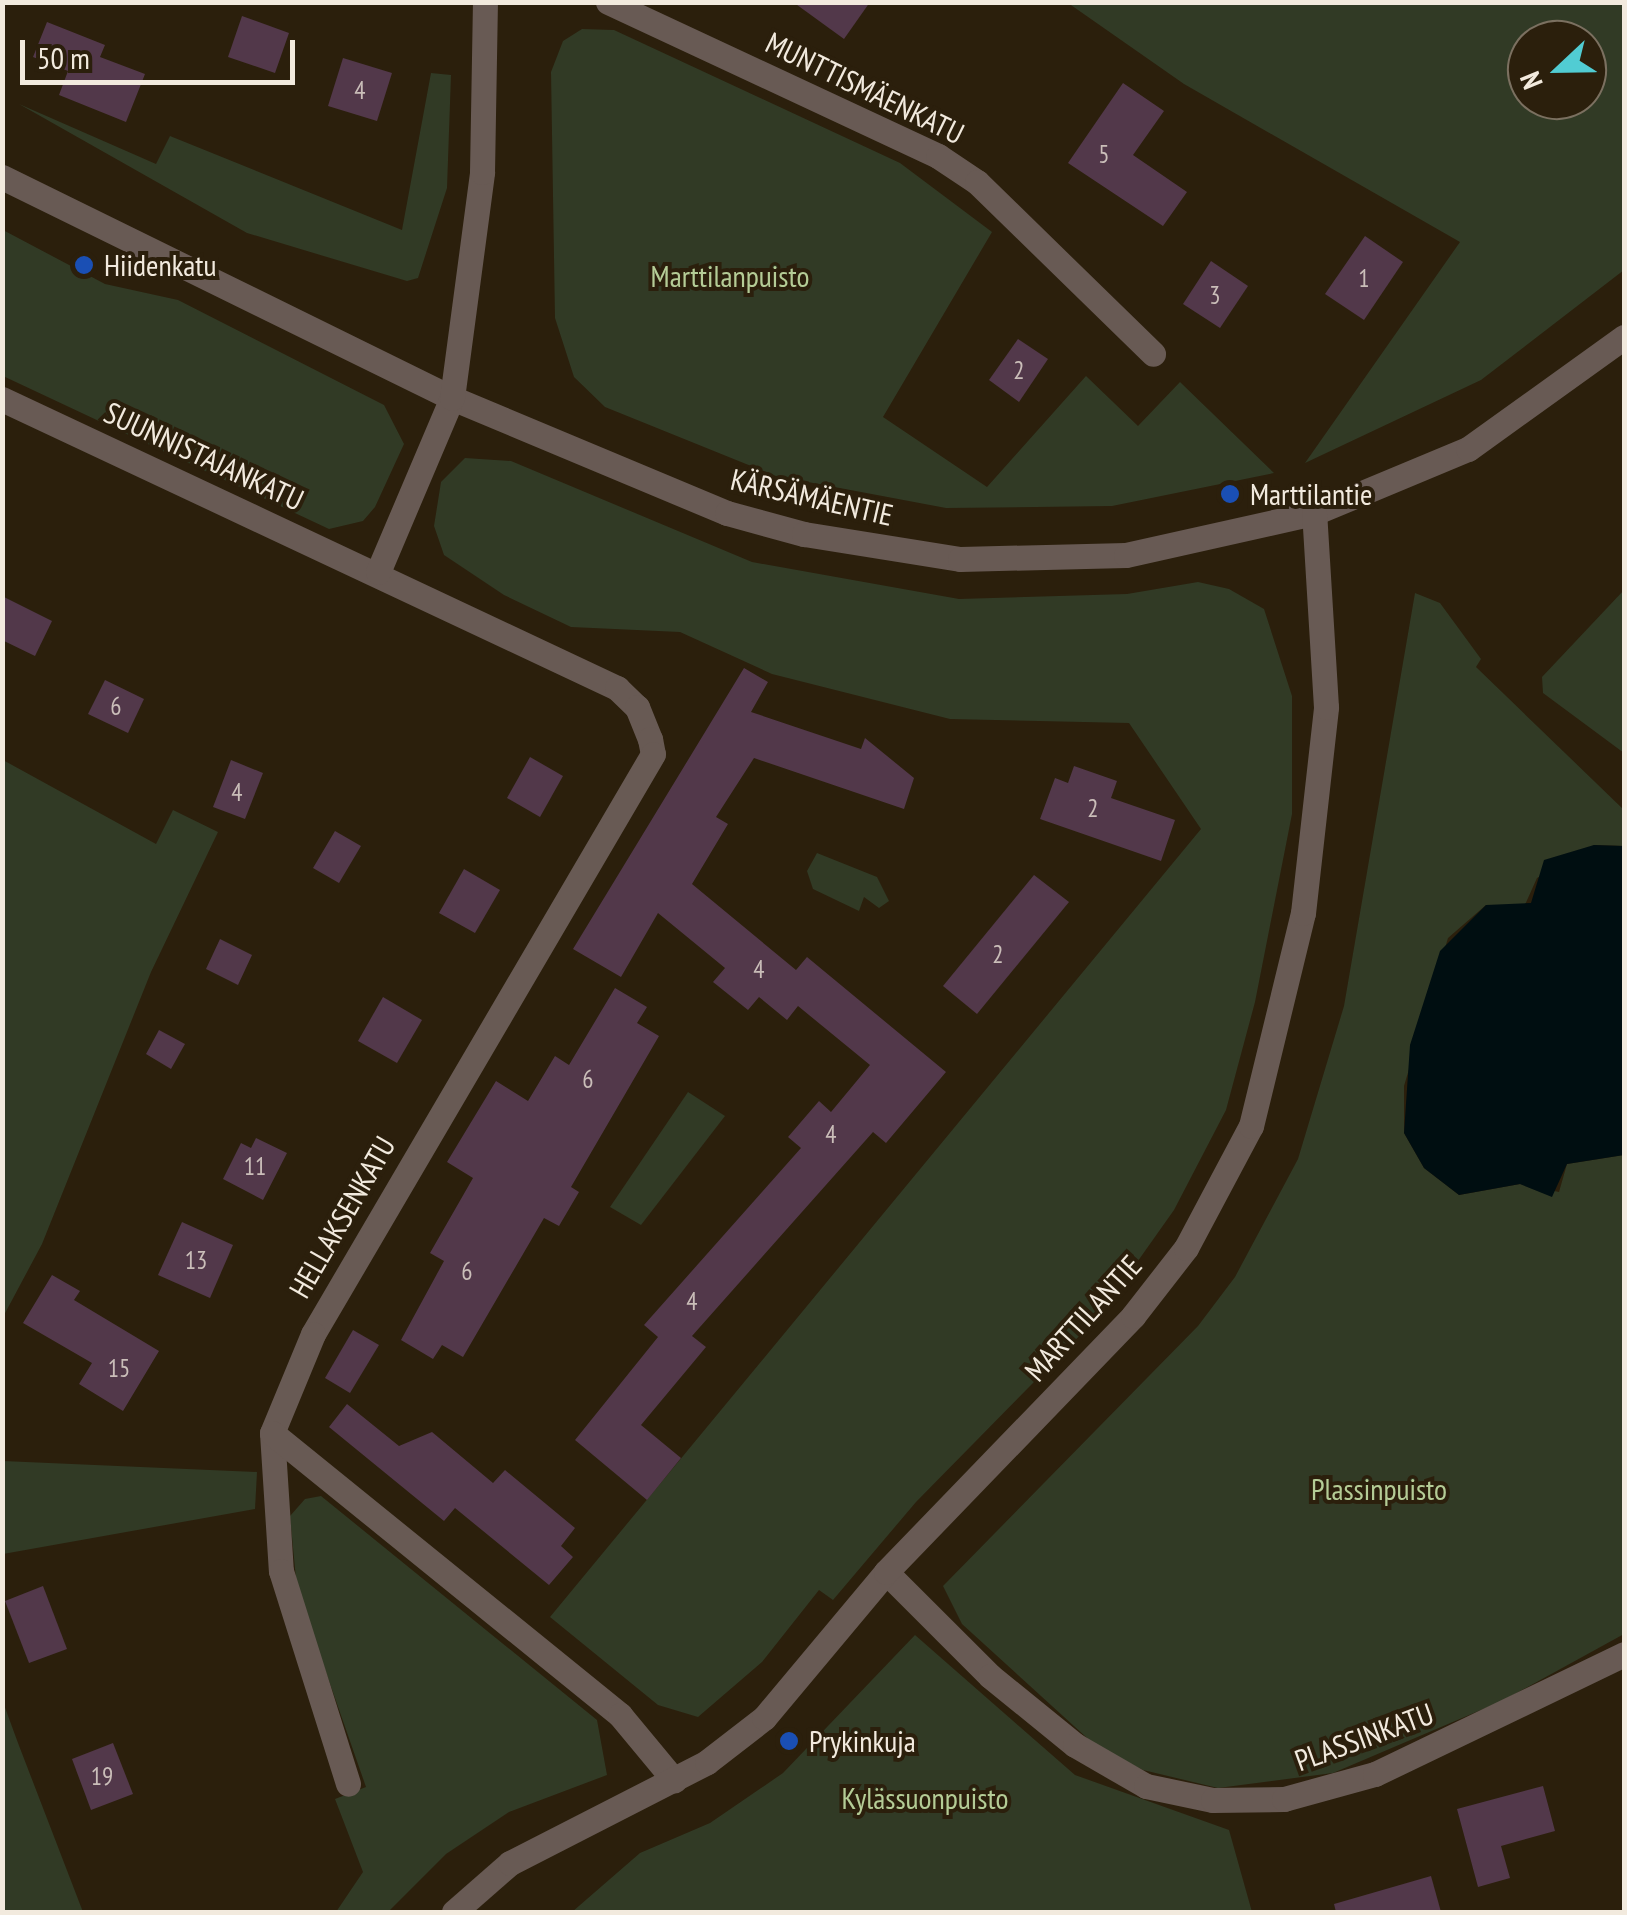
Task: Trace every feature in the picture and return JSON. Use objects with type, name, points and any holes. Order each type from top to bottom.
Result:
[{"type":"street","points":[[378,572],[452,398],[482,172],[485,2]]},
{"type":"street","name":"MUNTTISMÄENKATU","points":[[608,2],[938,156],[977,182],[1153,354]]},
{"type":"street","name":"KÄRSÄMÄENTIE","points":[[2,178],[452,398],[727,513],[923,554],[1074,561],[1245,533],[1314,513],[1468,450],[1624,337]]},
{"type":"street","name":"SUUNNISTAJANKATU","points":[[2,399],[378,572],[617,688],[646,725]]},
{"type":"street","name":"MARTTILANTIE","points":[[454,1912],[510,1863],[674,1780],[764,1718],[886,1572],[1133,1316],[1186,1248],[1252,1126],[1285,1007],[1323,785],[1327,665],[1314,513]]},
{"type":"street","name":"HELLAKSENKATU","points":[[348,1784],[284,1588],[272,1434],[329,1306],[653,754],[646,725]]},
{"type":"street","points":[[272,1434],[620,1715],[674,1780]]},
{"type":"street","name":"PLASSINKATU","points":[[886,1572],[990,1676],[1075,1745],[1146,1786],[1213,1800],[1284,1799],[1375,1774],[1624,1654]]},
{"type":"green space","points":[[1068,3],[1624,3],[1624,270],[1481,380],[1305,463],[1460,242],[1184,84]]},
{"type":"green space","name":"Marttilanpuisto","points":[[582,29],[614,30],[900,163],[992,232],[883,417],[987,487],[1086,376],[1138,426],[1180,382],[1274,473],[1112,506],[946,508],[776,476],[605,407],[574,377],[555,318],[551,72],[563,41]]},
{"type":"green space","points":[[431,73],[451,75],[447,188],[418,278],[407,281],[247,233],[19,104],[156,164],[170,136],[402,230]]},
{"type":"green space","points":[[3,230],[105,284],[178,300],[384,405],[404,444],[375,507],[363,521],[329,529],[3,376]]},
{"type":"green space","points":[[465,458],[511,461],[752,562],[959,599],[1127,594],[1198,582],[1229,589],[1264,609],[1292,696],[1292,814],[1255,1002],[1226,1110],[1174,1210],[1099,1316],[916,1502],[833,1600],[819,1590],[762,1662],[698,1717],[658,1705],[550,1617],[1201,829],[1129,723],[950,719],[772,674],[680,632],[571,627],[504,595],[444,555],[434,526],[441,482]]},
{"type":"green space","points":[[1624,590],[1624,753],[1543,693],[1542,677]]},
{"type":"green space","name":"Plassinpuisto","points":[[1415,593],[1440,603],[1481,659],[1476,667],[1624,810],[1624,846],[1594,845],[1537,878],[1524,907],[1486,905],[1448,938],[1404,1086],[1404,1133],[1424,1168],[1459,1195],[1520,1184],[1559,1192],[1567,1164],[1624,1155],[1624,1634],[1502,1701],[1333,1773],[1218,1788],[1143,1770],[1097,1747],[962,1624],[943,1586],[1198,1326],[1235,1277],[1298,1159],[1344,1006]]},
{"type":"green space","points":[[3,760],[156,844],[173,810],[218,832],[151,972],[42,1244],[3,1317]]},
{"type":"green space","points":[[817,853],[877,877],[889,901],[879,908],[864,897],[859,911],[813,889],[807,871]]},
{"type":"green space","points":[[688,1092],[725,1116],[641,1225],[610,1207]]},
{"type":"green space","points":[[3,1461],[257,1472],[255,1509],[3,1554]]},
{"type":"green space","points":[[321,1496],[597,1720],[607,1775],[509,1812],[446,1854],[388,1912],[336,1912],[363,1872],[335,1799],[366,1787],[297,1589],[290,1516],[305,1499]]},
{"type":"green space","name":"Kylässuonpuisto","points":[[915,1635],[1075,1775],[1229,1830],[1252,1912],[572,1912],[640,1853],[710,1823],[783,1773]]},
{"type":"green space","points":[[3,1702],[18,1743],[83,1912],[3,1912]]},
{"type":"shaded area","points":[[1594,845],[1624,846],[1624,1155],[1567,1164],[1552,1197],[1520,1184],[1459,1195],[1424,1168],[1404,1133],[1410,1045],[1440,951],[1486,905],[1531,903],[1544,860]]},
{"type":"building","points":[[793,2],[870,2],[844,39]]},
{"type":"building","points":[[242,16],[289,33],[275,73],[228,57]]},
{"type":"building","points":[[47,22],[105,45],[100,57],[145,74],[126,122],[59,95],[68,71],[33,57]]},
{"type":"building","points":[[343,58],[392,73],[377,121],[328,106]]},
{"type":"building","points":[[1123,83],[1164,111],[1133,155],[1187,192],[1163,226],[1068,163]]},
{"type":"building","points":[[1365,236],[1403,262],[1364,320],[1325,294]]},
{"type":"building","points":[[1211,261],[1248,286],[1220,328],[1183,304]]},
{"type":"building","points":[[1018,339],[1048,359],[1019,402],[989,380]]},
{"type":"building","points":[[2,596],[52,621],[35,656],[2,640]]},
{"type":"building","points":[[744,668],[768,682],[751,712],[861,749],[865,738],[914,778],[904,809],[754,758],[716,817],[728,824],[692,884],[796,970],[807,957],[946,1072],[886,1143],[873,1132],[692,1336],[706,1347],[641,1425],[681,1458],[647,1500],[575,1440],[658,1337],[644,1325],[801,1148],[788,1137],[819,1101],[831,1112],[870,1065],[798,1006],[787,1020],[759,997],[748,1010],[713,982],[725,968],[658,913],[621,977],[573,949]]},
{"type":"building","points":[[105,680],[144,699],[128,733],[88,714]]},
{"type":"building","points":[[530,757],[563,776],[540,817],[507,798]]},
{"type":"building","points":[[231,760],[263,773],[245,819],[213,807]]},
{"type":"building","points":[[1074,766],[1117,781],[1111,798],[1175,820],[1161,861],[1040,819],[1055,778],[1068,783]]},
{"type":"building","points":[[335,831],[361,846],[339,883],[313,868]]},
{"type":"building","points":[[464,869],[500,890],[475,933],[439,913]]},
{"type":"building","points":[[1034,875],[1069,902],[977,1014],[943,986]]},
{"type":"building","points":[[220,939],[252,955],[238,985],[206,969]]},
{"type":"building","points":[[615,988],[647,1007],[637,1023],[659,1036],[571,1187],[579,1192],[559,1226],[544,1218],[463,1357],[442,1345],[433,1359],[401,1340],[444,1261],[430,1253],[473,1178],[447,1162],[496,1081],[528,1101],[555,1056],[569,1065]]},
{"type":"building","points":[[383,997],[422,1020],[397,1063],[358,1041]]},
{"type":"building","points":[[159,1030],[185,1044],[171,1069],[146,1054]]},
{"type":"building","points":[[256,1138],[287,1153],[263,1200],[223,1179],[241,1143],[251,1148]]},
{"type":"building","points":[[182,1222],[233,1245],[210,1298],[158,1275]]},
{"type":"building","points":[[52,1275],[80,1291],[74,1300],[159,1351],[123,1411],[79,1384],[92,1363],[23,1323]]},
{"type":"building","points":[[353,1330],[379,1345],[350,1393],[325,1378]]},
{"type":"building","points":[[347,1404],[399,1446],[432,1432],[493,1483],[505,1470],[575,1528],[561,1546],[573,1557],[549,1585],[455,1508],[444,1521],[329,1427]]},
{"type":"building","points":[[43,1586],[67,1649],[29,1663],[5,1601]]},
{"type":"building","points":[[113,1743],[133,1794],[91,1810],[72,1759]]},
{"type":"building","points":[[1543,1786],[1555,1831],[1501,1846],[1510,1878],[1478,1887],[1457,1809]]},
{"type":"building","points":[[1431,1876],[1441,1912],[1336,1912],[1334,1904]]},
{"type":"place","name":"Hiidenkatu","points":[[84,265]]},
{"type":"place","name":"Marttilantie","points":[[1230,494]]},
{"type":"place","name":"Prykinkuja","points":[[789,1741]]}]
